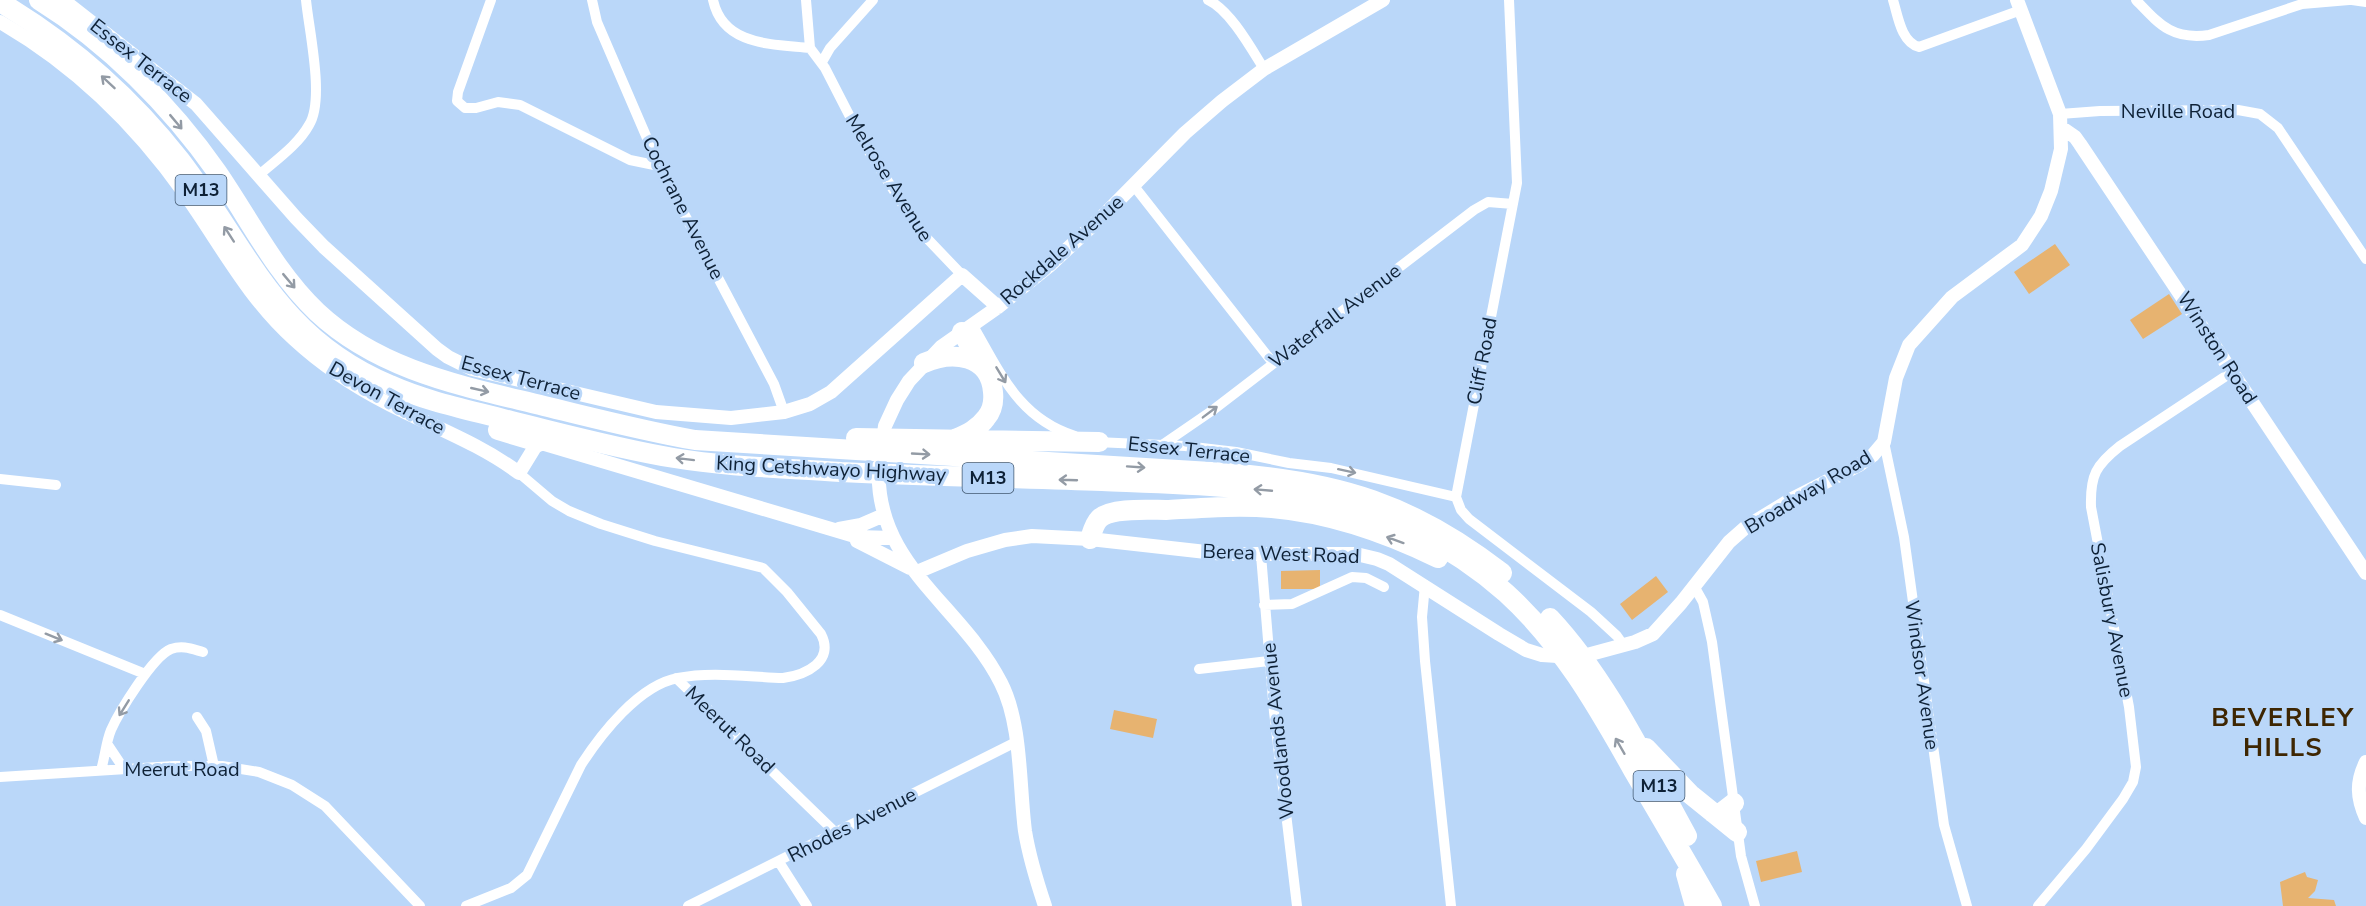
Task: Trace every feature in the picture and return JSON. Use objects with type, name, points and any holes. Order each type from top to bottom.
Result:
[{"type":"highway","name":"King Cetshwayo Highway","points":[[39,0],[92,38],[151,94],[216,172],[279,269],[317,312],[356,342],[401,366],[455,384],[694,440],[1227,473],[1304,481],[1345,490],[1414,516],[1477,553],[1532,600],[1570,642],[1580,667],[1712,906]]},
{"type":"highway","name":"King Cetshwayo Highway","points":[[0,2],[61,42],[132,105],[179,159],[265,286],[300,326],[322,345],[369,375],[422,397],[549,430],[678,459],[842,472],[1177,484],[1273,491],[1312,497],[1371,513],[1433,542],[1490,580],[1580,667],[1630,734],[1727,906]]},
{"type":"highway","points":[[952,440],[975,429],[987,418],[993,403],[990,377],[981,365],[967,328]]},
{"type":"highway","points":[[322,345],[344,365],[385,390],[424,407],[538,442]]},
{"type":"highway","points":[[924,363],[940,357],[953,356],[967,357],[981,365]]},
{"type":"highway","points":[[661,433],[1099,442]]},
{"type":"highway","points":[[1289,463],[1304,471],[1375,492],[1411,508],[1462,540],[1477,553]]},
{"type":"highway","points":[[1090,539],[1099,519],[1114,512],[1244,507],[1299,511],[1361,527],[1427,553],[1536,622]]},
{"type":"highway","points":[[1630,734],[1653,754],[1690,794],[1737,832]]},
{"type":"highway","points":[[1713,813],[1721,813],[1734,803]]},
{"type":"highway","points":[[1679,848],[1695,906]]},
{"type":"street","name":"Essex Terrace","points":[[63,0],[196,104],[296,218],[332,255],[437,349],[472,369],[656,412],[731,418],[784,412],[810,404],[831,392],[962,275]]},
{"type":"street","points":[[259,175],[299,139],[309,127],[315,111],[316,86],[306,0]]},
{"type":"street","points":[[491,0],[458,92],[457,101],[460,106],[471,109],[498,102],[520,105],[630,160],[659,166]]},
{"type":"street","name":"Cochrane Avenue","points":[[592,0],[597,22],[659,166],[768,374],[784,412]]},
{"type":"street","points":[[713,0],[718,15],[725,25],[742,38],[760,43],[810,48],[806,0]]},
{"type":"street","points":[[822,62],[830,48],[873,0]]},
{"type":"street","points":[[1208,0],[1229,17],[1264,69]]},
{"type":"street","name":"Rockdale Avenue","points":[[1044,906],[1026,833],[1012,711],[1000,681],[969,636],[892,538],[883,511],[879,478],[885,426],[897,400],[924,363],[941,347],[998,308],[1048,266],[1134,186],[1198,121],[1264,69],[1383,0]]},
{"type":"street","name":"Cliff Road","points":[[1456,497],[1517,183],[1509,0]]},
{"type":"street","points":[[1893,0],[1906,37],[1910,43],[1919,47],[2019,5]]},
{"type":"street","points":[[2136,0],[2169,30],[2182,36],[2193,37],[2208,35],[2302,4],[2350,0],[2366,2]]},
{"type":"street","name":"Broadway Road","points":[[1624,646],[1653,633],[1667,620],[1729,542],[1746,527],[1873,455],[1884,442],[1896,378],[1909,345],[1952,297],[2022,245],[2034,229],[2051,191],[2061,149],[2061,121],[2019,5]]},
{"type":"street","name":"Devon Terrace","points":[[0,22],[25,36],[109,103],[171,175],[241,279],[268,313],[292,338],[317,359],[385,402],[501,460],[541,493],[568,511],[624,532],[757,566],[770,573],[824,640],[824,653],[818,664],[804,673],[783,678],[698,675],[676,678]]},
{"type":"street","name":"Melrose Avenue","points":[[810,48],[822,62],[864,144],[929,243],[998,308]]},
{"type":"street","name":"Neville Road","points":[[2061,121],[2100,111],[2238,110],[2260,114],[2278,128],[2366,259]]},
{"type":"street","name":"Winston Road","points":[[2061,121],[2080,144],[2366,573]]},
{"type":"street","points":[[1134,186],[1273,363]]},
{"type":"street","name":"Waterfall Avenue","points":[[1162,445],[1214,410],[1474,210],[1492,201],[1512,204]]},
{"type":"street","name":"Essex Terrace","points":[[967,328],[1022,404],[1055,429],[1099,442],[1236,452],[1289,463],[1330,468],[1456,497]]},
{"type":"street","name":"Salisbury Avenue","points":[[2038,906],[2086,849],[2123,799],[2133,782],[2136,767],[2129,707],[2091,507],[2092,479],[2106,457],[2120,446],[2232,372]]},
{"type":"street","points":[[519,473],[538,442],[831,529],[865,538],[892,538]]},
{"type":"street","name":"Windsor Avenue","points":[[1884,442],[1904,537],[1944,825],[1967,906]]},
{"type":"street","points":[[0,479],[56,485]]},
{"type":"street","points":[[1456,497],[1461,510],[1469,519],[1603,622],[1624,646]]},
{"type":"street","points":[[831,529],[861,525],[883,511]]},
{"type":"street","points":[[831,529],[874,548],[917,572]]},
{"type":"street","name":"Berea West Road","points":[[917,572],[954,555],[1016,537],[1090,539],[1224,554],[1344,553],[1366,556],[1389,564],[1518,646],[1542,655],[1573,657],[1624,646]]},
{"type":"street","name":"Woodlands Avenue","points":[[1261,555],[1269,661],[1297,906]]},
{"type":"street","points":[[1264,604],[1292,604],[1352,577],[1366,578],[1383,587]]},
{"type":"street","points":[[1425,585],[1423,608],[1430,715],[1451,906]]},
{"type":"street","points":[[1694,586],[1703,602],[1712,642],[1737,832],[1755,906]]},
{"type":"street","points":[[1423,608],[1443,598]]},
{"type":"street","points":[[0,615],[146,674]]},
{"type":"street","points":[[101,771],[114,725],[160,656],[171,649],[185,647],[203,652]]},
{"type":"street","points":[[1198,669],[1269,661]]},
{"type":"street","name":"Meerut Road","points":[[466,906],[503,892],[523,880],[534,866],[581,765],[598,740],[645,692],[676,678],[835,832]]},
{"type":"street","points":[[197,717],[206,731],[214,766]]},
{"type":"street","name":"Rhodes Avenue","points":[[688,906],[1016,742]]},
{"type":"street","points":[[108,745],[124,769]]},
{"type":"street","points":[[2366,762],[2359,777],[2358,792],[2366,818]]},
{"type":"street","name":"Meerut Road","points":[[0,777],[214,766],[244,768],[259,772],[292,785],[315,798],[420,906]]},
{"type":"street","points":[[779,862],[807,906]]},
{"type":"shaded area","points":[[2055,244],[2070,265],[2029,294],[2014,272]]},
{"type":"shaded area","points":[[2169,294],[2182,314],[2143,339],[2130,320]]},
{"type":"shaded area","points":[[1320,570],[1320,589],[1281,589],[1281,571]]},
{"type":"shaded area","points":[[1656,576],[1668,592],[1632,620],[1620,604]]},
{"type":"shaded area","points":[[1114,710],[1157,719],[1153,738],[1110,729]]},
{"type":"shaded area","points":[[1797,851],[1802,872],[1761,882],[1756,861]]},
{"type":"shaded area","points":[[2305,872],[2307,877],[2318,880],[2315,891],[2308,898],[2334,900],[2336,906],[2283,906],[2280,882]]},
{"type":"district","name":"BEVERLEY HILLS","points":[[2283,732]]}]
